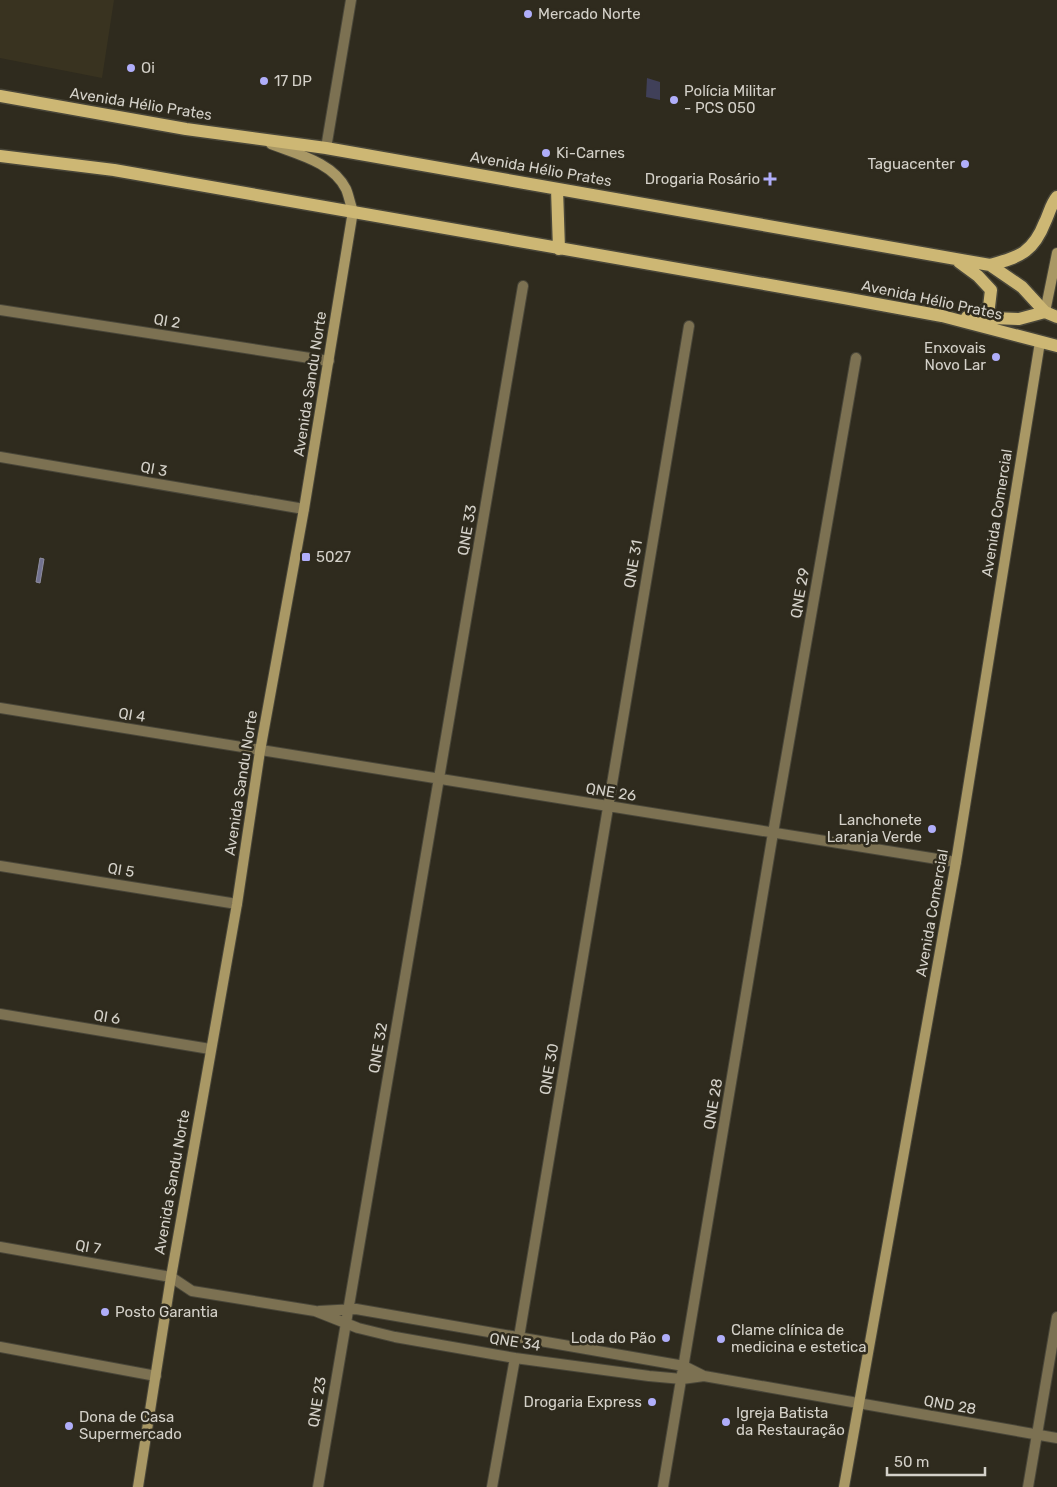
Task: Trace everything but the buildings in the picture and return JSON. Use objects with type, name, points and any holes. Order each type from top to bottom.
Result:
[{"type":"main road","name":"Avenida Hélio Prates","points":[[0,96],[186,129],[326,148],[990,265],[1022,286],[1051,315]]},
{"type":"main road","name":"Avenida Sandu Norte","points":[[138,1487],[171,1277],[236,904],[260,751],[304,510],[353,211],[346,189],[333,173],[320,164],[257,138]]},
{"type":"main road","name":"Avenida Hélio Prates","points":[[0,156],[114,170],[942,316],[1057,346]]},
{"type":"main road","points":[[557,189],[560,249]]},
{"type":"main road","points":[[990,265],[1017,257],[1030,249],[1041,232],[1057,198]]},
{"type":"main road","points":[[942,316],[1018,319],[1051,315],[1057,253]]},
{"type":"main road","points":[[956,259],[978,276],[991,290],[989,307],[977,317]]},
{"type":"main road","name":"Avenida Comercial","points":[[844,1487],[956,862],[1040,342]]},
{"type":"street","points":[[326,148],[351,0]]},
{"type":"street","name":"QNE 33","points":[[440,780],[523,286]]},
{"type":"street","name":"QI 2","points":[[0,310],[329,361]]},
{"type":"street","name":"QNE 31","points":[[608,806],[689,326]]},
{"type":"street","name":"QNE 29","points":[[773,833],[856,358]]},
{"type":"street","name":"QI 3","points":[[0,457],[304,510]]},
{"type":"street","name":"QI 4","points":[[0,708],[260,751]]},
{"type":"street","name":"QNE 26","points":[[260,751],[956,862]]},
{"type":"street","name":"QNE 32","points":[[345,1322],[440,780]]},
{"type":"street","name":"QNE 30","points":[[519,1337],[608,806]]},
{"type":"street","name":"QNE 28","points":[[664,1487],[773,833]]},
{"type":"street","name":"QI 5","points":[[0,866],[236,904]]},
{"type":"street","name":"QI 6","points":[[0,1014],[210,1049]]},
{"type":"street","name":"QI 7","points":[[0,1247],[171,1277]]},
{"type":"street","points":[[171,1277],[192,1291],[316,1311]]},
{"type":"street","name":"QNE 34","points":[[316,1311],[348,1308],[684,1366],[704,1376]]},
{"type":"street","name":"QNE 34","points":[[316,1311],[375,1332],[515,1358],[682,1379],[704,1376]]},
{"type":"street","points":[[1028,1487],[1057,1317]]},
{"type":"street","name":"QNE 23","points":[[318,1487],[345,1322]]},
{"type":"street","points":[[0,1347],[156,1376]]},
{"type":"street","points":[[492,1487],[515,1358]]},
{"type":"street","name":"QND 28","points":[[704,1376],[1057,1438]]},
{"type":"shaded area","points":[[0,0],[114,0],[102,78],[0,58]]},
{"type":"shaded area","points":[[647,78],[660,82],[660,100],[646,97]]},
{"type":"shaded area","points":[[40,558],[44,559],[40,583],[36,582]]},
{"type":"place","name":"Mercado Norte","points":[[528,14]]},
{"type":"place","name":"Oi","points":[[131,68]]},
{"type":"place","name":"17 DP","points":[[264,81]]},
{"type":"place","name":"Polícia Militar - PCS 050","points":[[674,100]]},
{"type":"place","name":"Ki-Carnes","points":[[546,153]]},
{"type":"place","name":"Taguacenter","points":[[965,164]]},
{"type":"place","name":"Drogaria Rosário","points":[[770,179]]},
{"type":"place","name":"Enxovais Novo Lar","points":[[996,357]]},
{"type":"place","name":"5027","points":[[306,557]]},
{"type":"place","name":"Lanchonete Laranja Verde","points":[[932,829]]},
{"type":"place","name":"Posto Garantia","points":[[105,1312]]},
{"type":"place","name":"Loda do Pão","points":[[666,1338]]},
{"type":"place","name":"Clame clínica de medicina e estetica","points":[[721,1339]]},
{"type":"place","name":"Drogaria Express","points":[[652,1402]]},
{"type":"place","name":"Igreja Batista da Restauração","points":[[726,1422]]},
{"type":"place","name":"Dona de Casa Supermercado","points":[[69,1426]]}]
